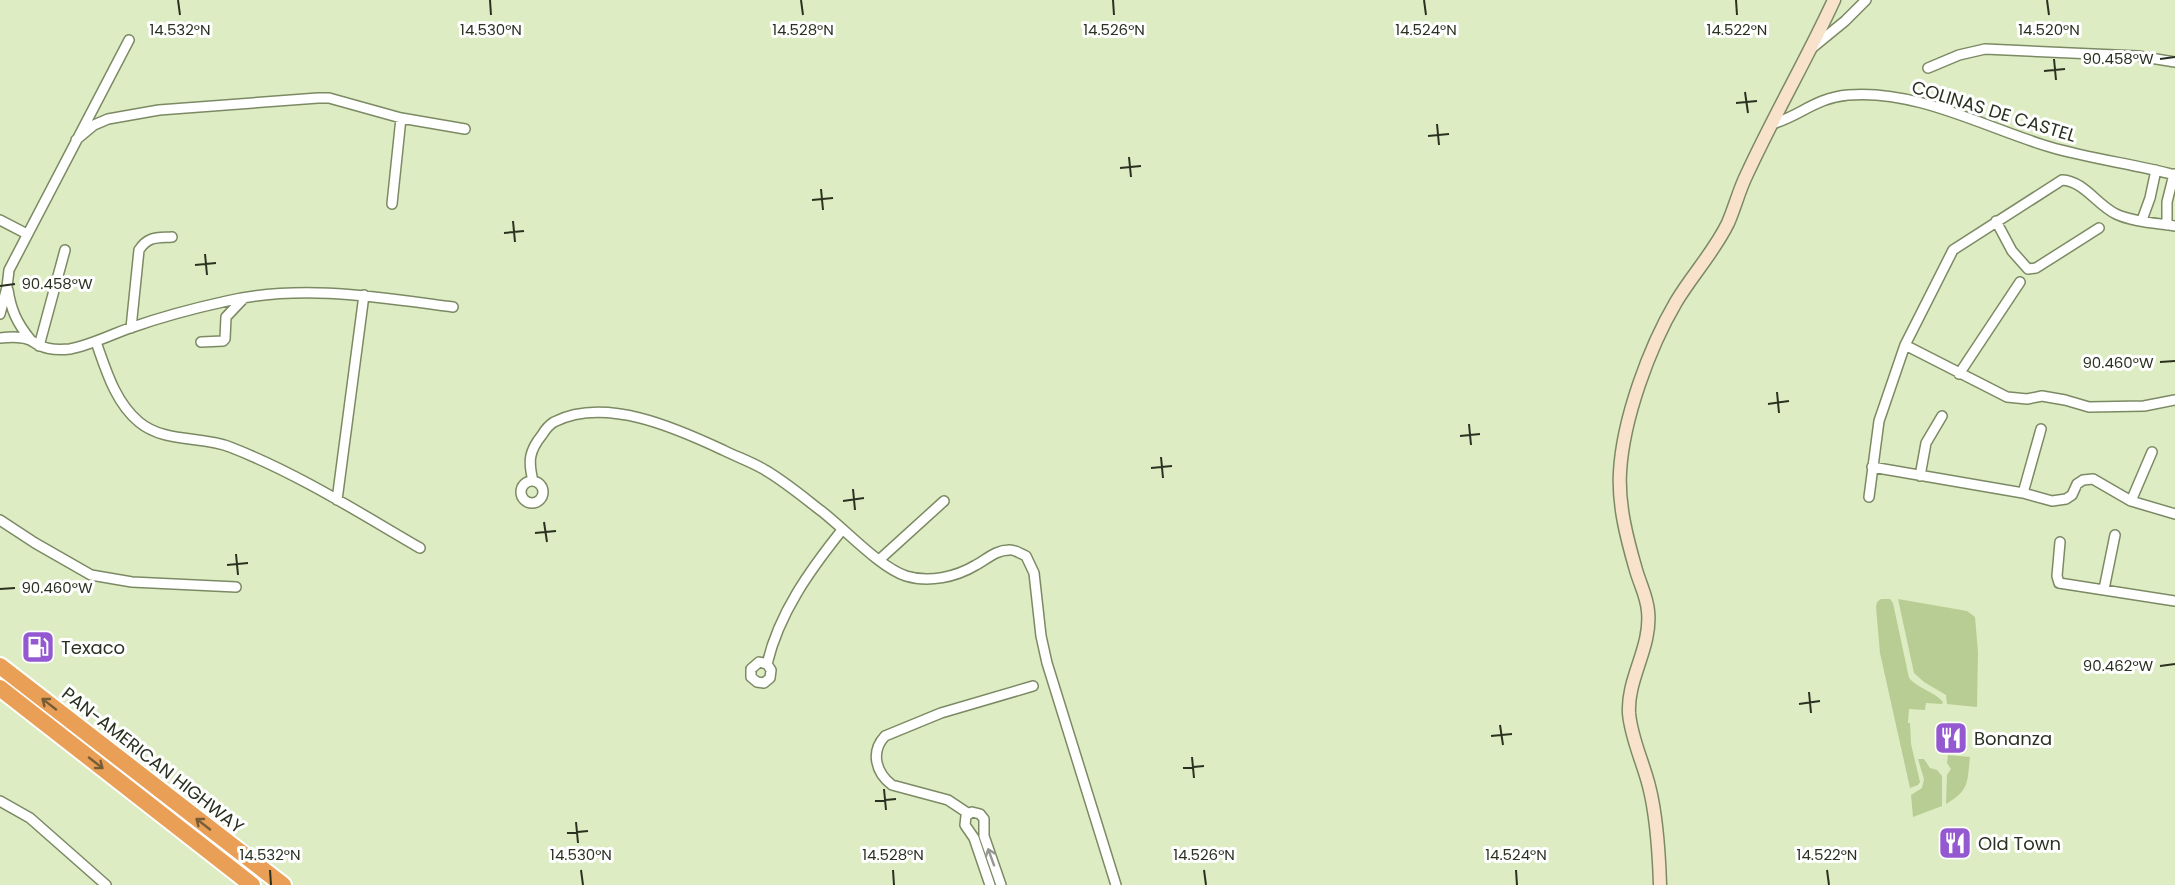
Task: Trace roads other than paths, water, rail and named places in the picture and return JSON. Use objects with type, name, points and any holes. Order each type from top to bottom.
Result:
[{"type":"highway","name":"PAN-AMERICAN HIGHWAY","points":[[0,666],[283,885]]},
{"type":"highway","name":"PAN-AMERICAN HIGHWAY","points":[[0,688],[252,885]]},
{"type":"street","points":[[1660,885],[1659,858],[1650,790],[1629,716],[1630,693],[1644,650],[1648,612],[1624,525],[1620,473],[1626,430],[1638,389],[1658,338],[1676,302],[1709,256],[1728,223],[1746,175],[1812,48],[1834,0]]},
{"type":"street","points":[[1845,21],[1857,0]]},
{"type":"street","points":[[1812,48],[1866,0]]},
{"type":"street","points":[[0,314],[9,270],[129,40]]},
{"type":"street","points":[[1928,68],[1959,55],[1985,49],[2138,56],[2175,62]]},
{"type":"street","name":"COLINAS DE CASTEL","points":[[1772,124],[1817,102],[1832,98],[1848,95],[1885,96],[1971,118],[2050,147],[2175,174]]},
{"type":"street","points":[[76,140],[94,125],[108,119],[159,111],[329,98],[401,118],[465,129]]},
{"type":"street","points":[[392,204],[401,118]]},
{"type":"street","points":[[2142,220],[2156,170]]},
{"type":"street","points":[[1869,497],[1879,421],[1905,345],[1953,250],[2062,180],[2079,185],[2113,212],[2127,218],[2171,226],[2167,202],[2175,174]]},
{"type":"street","points":[[0,220],[27,234]]},
{"type":"street","points":[[1996,221],[2012,250],[2028,269],[2036,268],[2099,228]]},
{"type":"street","points":[[131,328],[139,250],[151,238],[172,237]]},
{"type":"street","points":[[39,346],[65,250]]},
{"type":"street","points":[[1959,374],[2020,282]]},
{"type":"street","points":[[7,287],[12,311],[20,326],[39,346],[54,349],[68,349],[96,342],[131,328],[244,298],[272,293],[326,292],[453,307]]},
{"type":"street","points":[[337,500],[364,295]]},
{"type":"street","points":[[201,342],[225,339],[226,317],[244,298]]},
{"type":"street","points":[[0,338],[16,336],[30,339]]},
{"type":"street","points":[[96,342],[120,400],[140,423],[164,434],[228,446],[337,500],[420,548]]},
{"type":"street","points":[[1905,345],[2007,397],[2027,399],[2042,396],[2090,407],[2144,406],[2175,400]]},
{"type":"street","points":[[532,481],[529,466],[532,447],[551,423],[583,412],[641,417],[705,441],[764,469],[822,512],[879,560],[903,575],[918,579],[955,575],[995,553],[1010,549],[1026,556],[1034,573],[1041,636],[1047,663],[1116,885]]},
{"type":"street","points":[[1920,476],[1926,443],[1942,416]]},
{"type":"street","points":[[2023,493],[2042,429]]},
{"type":"street","points":[[2131,501],[2151,452]]},
{"type":"street","points":[[1872,468],[2023,493],[2052,501],[2060,501],[2072,495],[2083,480],[2093,479],[2131,501],[2175,514]]},
{"type":"street","points":[[879,560],[944,501]]},
{"type":"street","points":[[0,520],[91,575],[132,582],[236,587]]},
{"type":"street","points":[[767,664],[772,641],[794,597],[842,530]]},
{"type":"street","points":[[2104,589],[2115,535]]},
{"type":"street","points":[[2060,542],[2057,576],[2059,583],[2175,601]]},
{"type":"street","points":[[969,814],[948,800],[892,785],[882,775],[877,762],[876,755],[880,742],[885,736],[941,712],[1034,686]]},
{"type":"street","points":[[1,803],[30,818],[106,885]]},
{"type":"street","points":[[990,885],[974,838],[964,825],[964,819],[976,812],[984,819],[984,836],[1001,885]]},
{"type":"place","name":"Texaco","points":[[38,647]]},
{"type":"place","name":"Bonanza","points":[[1951,738]]},
{"type":"place","name":"Old Town","points":[[1955,843]]}]
